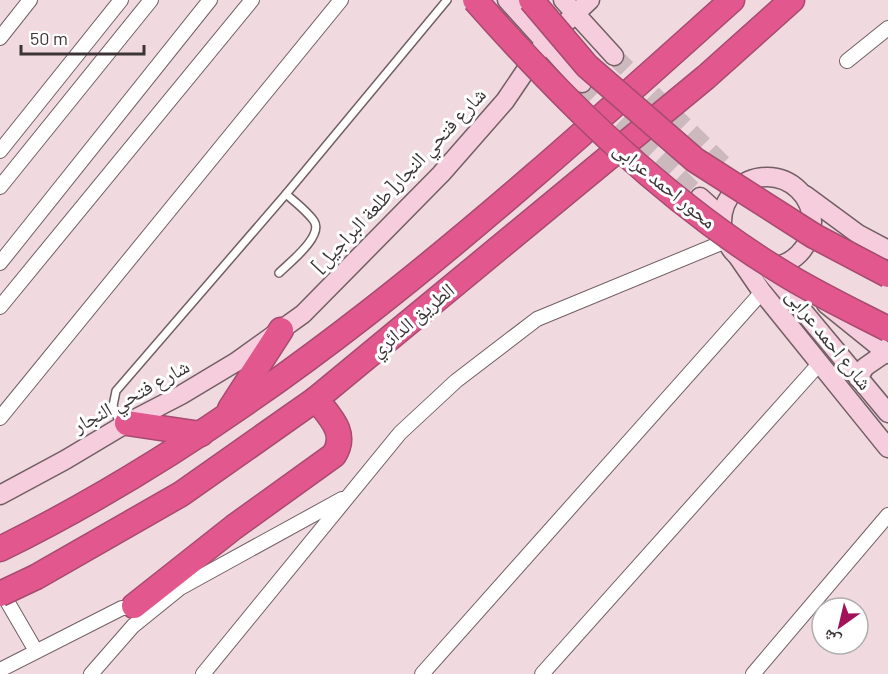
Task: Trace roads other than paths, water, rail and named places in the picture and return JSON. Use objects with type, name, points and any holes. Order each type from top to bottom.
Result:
[{"type":"highway","name":"محور احمد عرابى","points":[[475,0],[559,90],[636,165],[667,190],[784,274],[888,329]]},
{"type":"highway","name":"محور احمد عرابى","points":[[531,0],[587,66],[695,160],[814,236],[888,275]]},
{"type":"highway","name":"الطريق الدائري","points":[[7,546],[103,495],[201,434],[332,342],[466,236],[732,0]]},
{"type":"highway","name":"الطريق الدائري","points":[[0,594],[36,577],[181,494],[316,399],[706,76],[792,0]]},
{"type":"highway","points":[[223,420],[281,330]]},
{"type":"highway","points":[[141,609],[234,527],[334,455],[340,441],[340,433],[316,399]]},
{"type":"highway","points":[[124,424],[201,434]]},
{"type":"street","points":[[0,38],[30,0]]},
{"type":"street","points":[[0,151],[121,0]]},
{"type":"street","points":[[0,187],[151,0]]},
{"type":"street","points":[[0,263],[210,0]]},
{"type":"street","points":[[0,307],[252,0]]},
{"type":"street","points":[[0,418],[340,0]]},
{"type":"street","points":[[507,0],[582,82]]},
{"type":"street","points":[[563,0],[614,56]]},
{"type":"street","name":"شارع فتحي النجار[طلعة البراجيل]","points":[[281,330],[324,293],[441,174],[505,101],[545,42],[590,0]]},
{"type":"street","points":[[847,61],[888,28]]},
{"type":"street","points":[[727,168],[742,184]]},
{"type":"street","points":[[802,193],[811,212],[811,234],[800,253],[774,266],[756,266],[737,256],[726,241],[722,217],[728,198],[742,184],[752,179],[772,177],[787,181],[858,234],[888,250]]},
{"type":"street","points":[[700,197],[722,217]]},
{"type":"street","points":[[203,674],[400,433],[482,359],[537,319],[726,241]]},
{"type":"street","name":"شارع احمد عرابى","points":[[737,256],[762,292],[888,448]]},
{"type":"street","points":[[774,266],[887,353],[865,367],[858,378]]},
{"type":"street","name":"شارع احمد عرابى","points":[[774,266],[858,378],[888,413]]},
{"type":"street","points":[[422,674],[762,292]]},
{"type":"street","name":"شارع فتحي النجار","points":[[0,495],[65,460],[124,424],[182,395],[281,330]]},
{"type":"street","points":[[542,674],[819,364]]},
{"type":"street","points":[[91,674],[141,609],[349,495]]},
{"type":"street","points":[[753,674],[888,515]]},
{"type":"street","points":[[0,589],[31,655]]},
{"type":"street","points":[[0,670],[122,608],[141,609]]},
{"type":"street","points":[[12,674],[31,655]]},
{"type":"lane","points":[[124,424],[113,406],[116,391],[286,194],[447,0]]},
{"type":"lane","points":[[279,273],[313,239],[316,229],[315,222],[286,194]]},
{"type":"tunnel","points":[[614,56],[727,168]]},
{"type":"tunnel","points":[[582,83],[700,197]]}]
